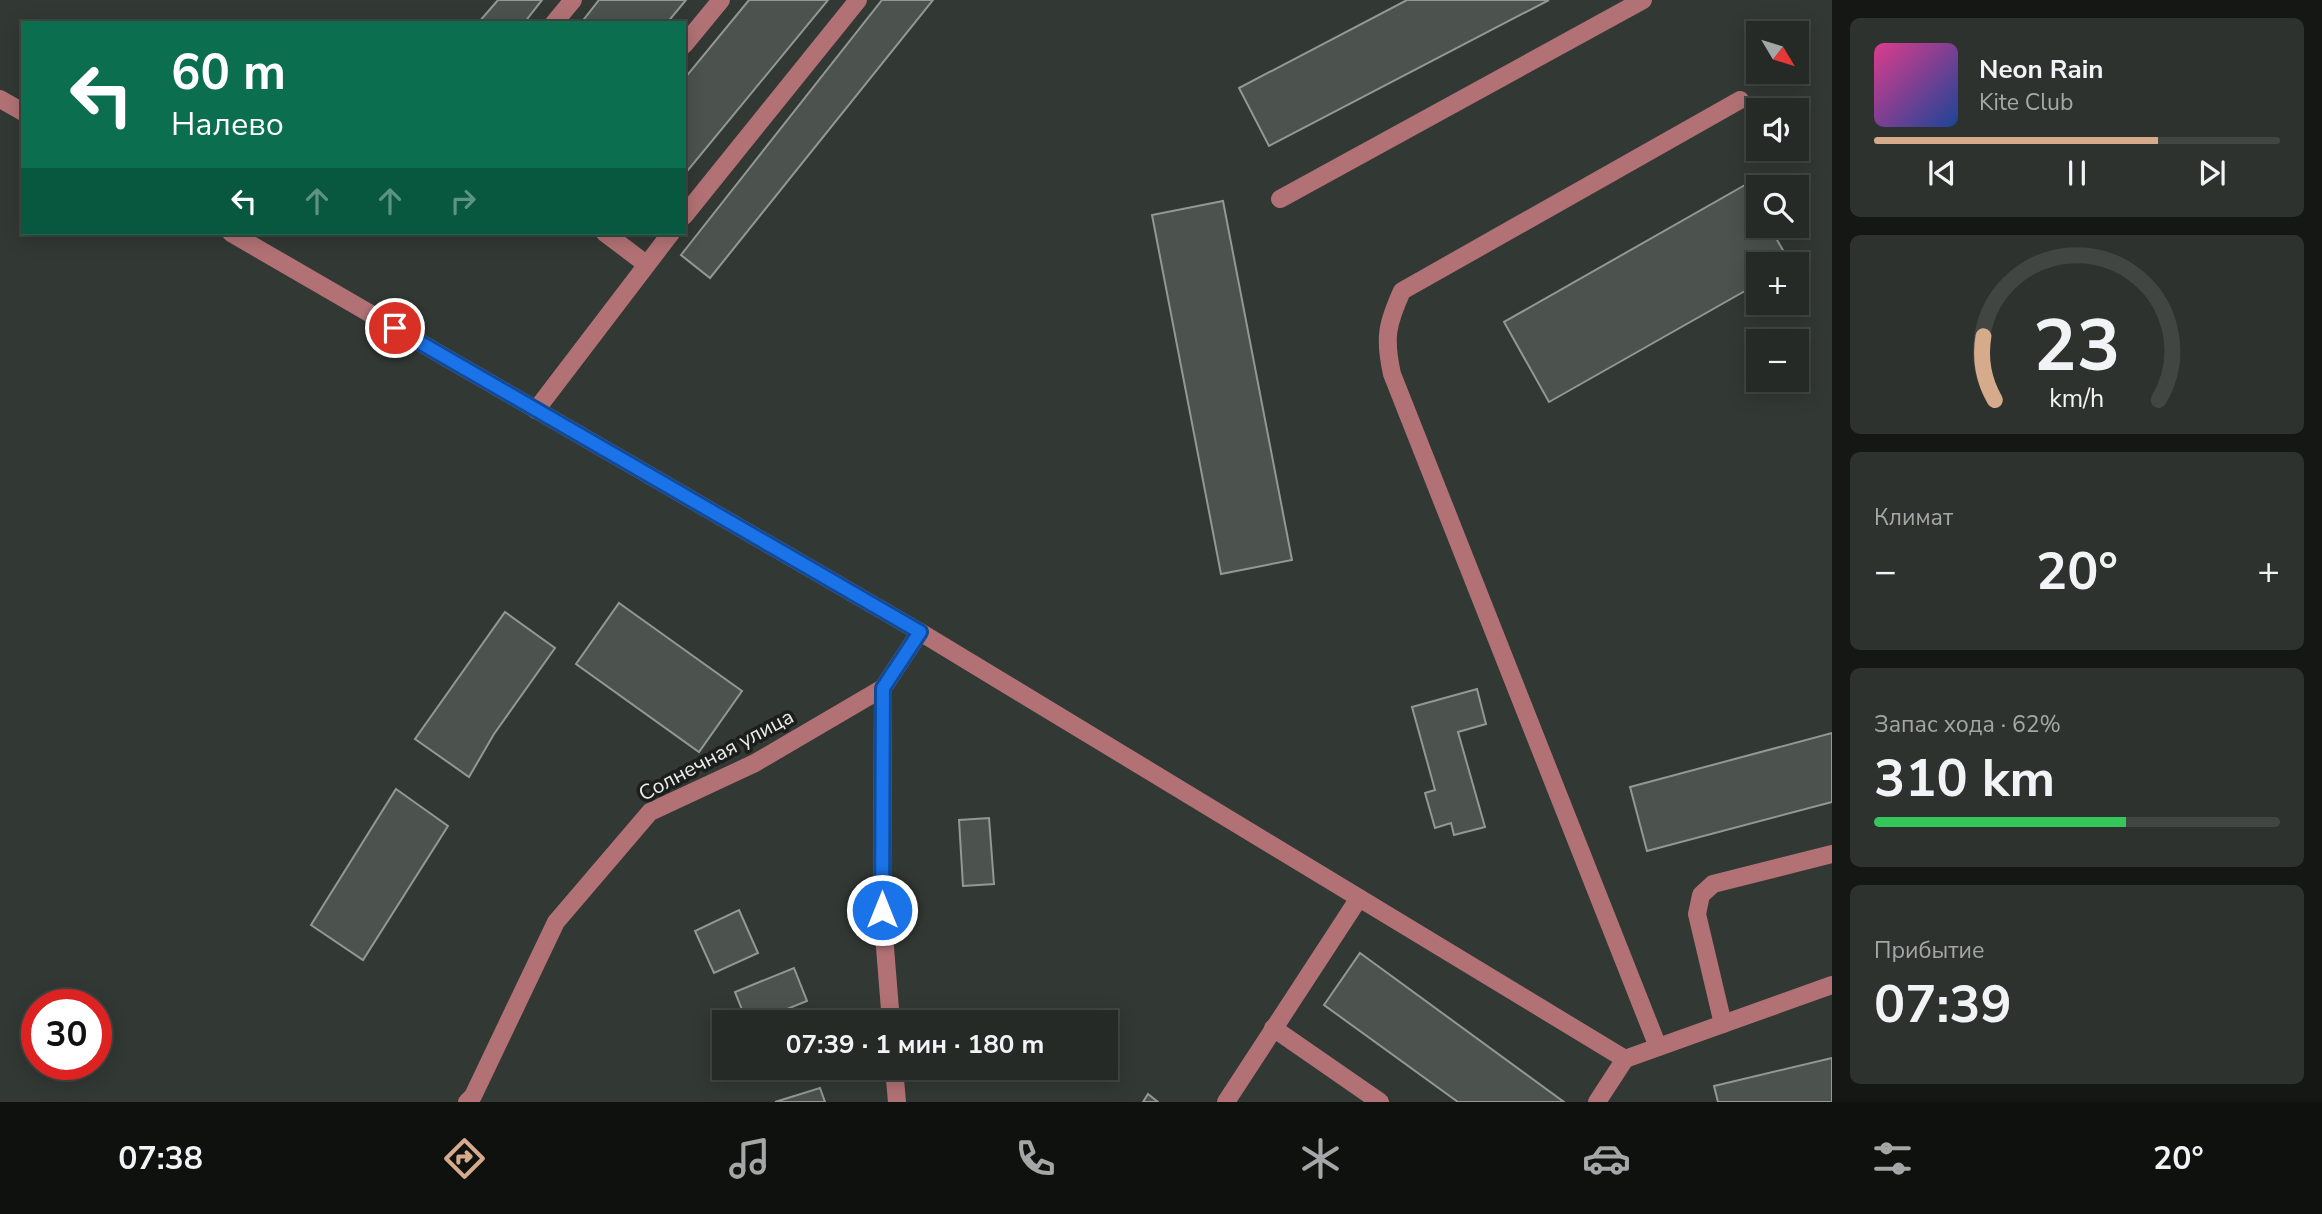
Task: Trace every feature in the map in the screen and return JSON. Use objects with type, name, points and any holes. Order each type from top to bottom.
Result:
[{"type":"street","points":[[556,21],[573,0]]},
{"type":"street","points":[[686,42],[720,0]]},
{"type":"street","points":[[686,214],[858,0]]},
{"type":"street","points":[[1280,199],[1643,0]]},
{"type":"street","points":[[0,99],[21,111]]},
{"type":"street","points":[[1658,1047],[1392,374],[1386,348],[1390,317],[1402,291],[1740,100]]},
{"type":"street","points":[[233,235],[920,632],[1625,1059]]},
{"type":"street","points":[[608,235],[646,264]]},
{"type":"street","points":[[536,410],[669,235]]},
{"type":"street","points":[[890,1010],[882,910],[883,688],[920,632]]},
{"type":"street","name":"Солнечная улица","points":[[467,1102],[473,1096],[556,922],[650,812],[755,763],[883,688]]},
{"type":"street","points":[[1723,1024],[1697,914],[1701,895],[1713,884],[1832,854]]},
{"type":"street","points":[[1226,1102],[1359,898]]},
{"type":"street","points":[[1597,1102],[1625,1059],[1832,985]]},
{"type":"street","points":[[1273,1028],[1380,1102]]},
{"type":"street","points":[[895,1080],[897,1102]]},
{"type":"building","points":[[498,0],[542,0],[526,21],[480,21]]},
{"type":"building","points":[[599,0],[686,0],[669,21],[583,21]]},
{"type":"building","points":[[749,0],[828,0],[686,173],[686,77]]},
{"type":"building","points":[[882,0],[933,0],[710,278],[681,255]]},
{"type":"building","points":[[1407,0],[1549,0],[1269,146],[1239,88]]},
{"type":"building","points":[[1745,185],[1746,238],[1776,238],[1784,252],[1746,252],[1746,290],[1549,402],[1504,322]]},
{"type":"building","points":[[1223,201],[1292,560],[1221,574],[1152,215]]},
{"type":"building","points":[[619,603],[742,691],[699,752],[576,664]]},
{"type":"building","points":[[505,612],[555,648],[494,734],[469,777],[415,739]]},
{"type":"building","points":[[1477,689],[1486,724],[1458,732],[1485,827],[1454,835],[1451,823],[1435,828],[1425,793],[1435,790],[1412,707]]},
{"type":"building","points":[[1832,733],[1832,802],[1647,851],[1630,787]]},
{"type":"building","points":[[396,789],[448,826],[363,960],[311,925]]},
{"type":"building","points":[[989,818],[994,884],[963,886],[959,820]]},
{"type":"building","points":[[739,910],[758,953],[714,973],[695,931]]},
{"type":"building","points":[[1360,953],[1564,1102],[1458,1102],[1324,1005]]},
{"type":"building","points":[[794,968],[807,1001],[785,1010],[742,1010],[735,992]]},
{"type":"building","points":[[1832,1058],[1832,1102],[1718,1102],[1714,1086]]},
{"type":"building","points":[[820,1088],[825,1102],[775,1102]]},
{"type":"building","points":[[1148,1094],[1158,1102],[1143,1102]]},
{"type":"route","points":[[395,328],[920,632],[883,688],[882,910]]}]
